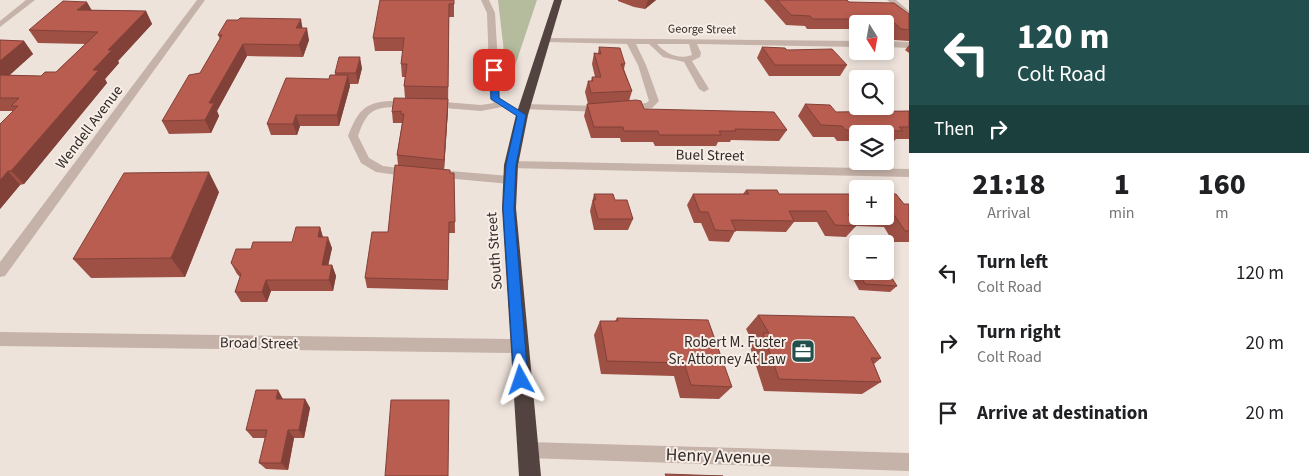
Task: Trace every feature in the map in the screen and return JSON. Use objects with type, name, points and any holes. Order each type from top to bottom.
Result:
[{"type":"highway","name":"South Street","points":[[530,476],[508,208],[511,173],[523,111],[547,40],[558,0]]},
{"type":"street","points":[[0,26],[31,0]]},
{"type":"street","name":"Wendell Avenue","points":[[0,272],[201,0]]},
{"type":"street","points":[[891,0],[909,15]]},
{"type":"street","points":[[490,1],[495,99],[523,111],[614,109],[649,106],[654,101],[642,65],[630,41]]},
{"type":"street","name":"George Street","points":[[547,40],[849,44]]},
{"type":"street","points":[[651,41],[657,51],[663,55],[687,60],[696,58],[697,53],[692,42]]},
{"type":"street","points":[[894,44],[909,45]]},
{"type":"street","points":[[687,60],[704,89]]},
{"type":"street","name":"Buel Street","points":[[504,104],[481,108],[428,104],[375,104],[360,116],[353,136],[365,160],[380,169],[426,174],[909,172]]},
{"type":"street","name":"Broad Street","points":[[0,340],[518,346]]},
{"type":"street","name":"Henry Avenue","points":[[528,450],[909,462]]},
{"type":"green space","points":[[498,0],[537,0],[508,87]]},
{"type":"building","points":[[380,0],[454,0],[454,4],[449,4],[448,87],[404,86],[407,64],[401,64],[404,38],[373,38]]},
{"type":"building","points":[[777,0],[847,0],[849,2],[894,3],[909,14],[909,30],[901,29],[894,23],[894,15],[849,15],[849,19],[813,19],[810,16],[791,15]]},
{"type":"building","points":[[63,1],[87,2],[77,10],[146,11],[108,50],[112,50],[93,70],[99,70],[11,171],[8,171],[0,180],[0,124],[18,106],[11,106],[19,98],[0,98],[0,75],[41,76],[45,72],[56,72],[98,32],[29,30]]},
{"type":"building","points":[[240,18],[301,19],[296,28],[307,28],[299,45],[243,44],[209,103],[214,103],[205,120],[162,121],[189,75],[200,73],[222,35],[218,35],[227,20],[238,20]]},
{"type":"building","points":[[0,40],[24,41],[0,61]]},
{"type":"building","points":[[599,47],[620,48],[625,64],[621,64],[632,91],[591,93],[588,81],[593,81],[592,77],[601,77],[594,53],[601,54]]},
{"type":"building","points":[[762,47],[785,48],[787,50],[832,49],[847,65],[775,65]]},
{"type":"building","points":[[339,57],[360,57],[356,73],[335,73]]},
{"type":"building","points":[[330,75],[348,75],[337,115],[296,115],[293,124],[267,124],[286,78],[329,79]]},
{"type":"building","points":[[394,98],[448,99],[444,160],[397,155],[404,114],[401,114],[401,111],[392,112]]},
{"type":"building","points":[[641,101],[644,109],[774,112],[787,130],[735,129],[736,131],[719,131],[721,135],[659,135],[658,131],[624,131],[623,127],[594,127],[587,104]]},
{"type":"building","points":[[805,104],[830,105],[836,112],[849,112],[849,115],[894,115],[894,111],[909,111],[909,127],[899,127],[903,131],[894,131],[894,125],[849,125],[849,130],[842,126],[821,125]]},
{"type":"building","points":[[395,165],[450,170],[450,173],[454,173],[455,222],[449,222],[448,280],[365,278],[372,232],[388,232]]},
{"type":"building","points":[[209,172],[171,258],[73,259],[124,173]]},
{"type":"building","points":[[746,190],[777,190],[779,194],[849,194],[849,225],[856,226],[835,225],[826,211],[789,211],[794,221],[731,220],[736,231],[715,230],[708,212],[700,212],[693,194],[749,194]]},
{"type":"building","points":[[594,194],[613,194],[615,200],[627,200],[633,219],[598,219],[593,200],[596,200]]},
{"type":"building","points":[[894,194],[896,194],[904,204],[909,204],[909,231],[905,231],[895,216]]},
{"type":"building","points":[[296,227],[320,227],[318,237],[328,237],[322,265],[332,265],[329,280],[266,280],[262,292],[235,292],[241,274],[231,263],[236,249],[251,249],[253,242],[292,242]]},
{"type":"building","points":[[863,280],[893,280],[897,286],[865,284]]},
{"type":"building","points":[[758,315],[854,317],[881,358],[871,358],[881,382],[779,379],[763,333],[769,333]]},
{"type":"building","points":[[617,318],[708,320],[732,387],[691,385],[684,363],[607,361],[600,321],[618,321]]},
{"type":"building","points":[[256,390],[278,390],[276,399],[305,399],[299,430],[288,430],[281,463],[259,463],[267,430],[246,430]]},
{"type":"building","points":[[391,400],[449,400],[448,476],[385,476]]},
{"type":"building","points":[[665,474],[723,476],[666,476]]},
{"type":"place","name":"Robert M. Fuster Sr. Attorney At Law","points":[[803,351]]},
{"type":"route","points":[[494,70],[495,99],[522,115],[511,165],[508,208],[521,380]]}]
